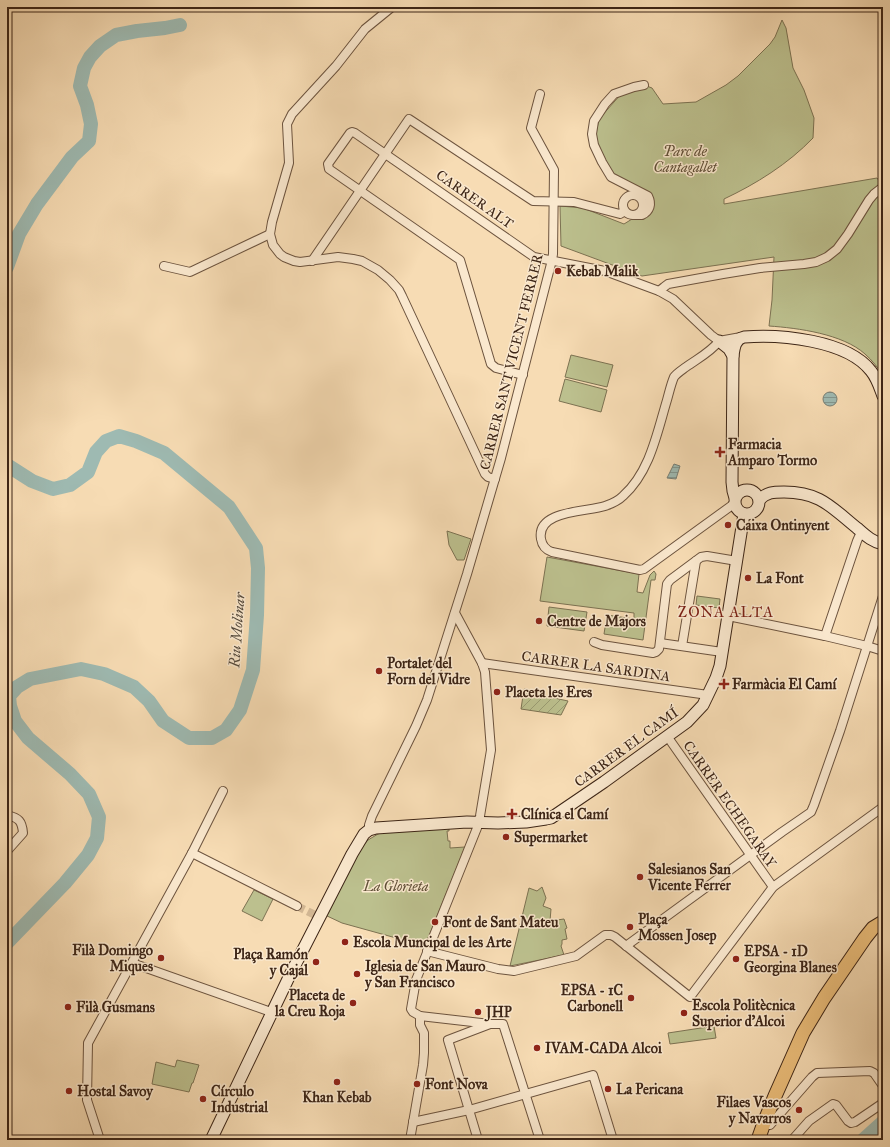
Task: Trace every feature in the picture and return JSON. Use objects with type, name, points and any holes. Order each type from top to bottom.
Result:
[{"type":"main road","points":[[758,1140],[797,1044],[808,1023],[868,933],[883,922]]},
{"type":"street","points":[[392,7],[366,29],[336,66],[292,114],[287,124],[289,163],[270,234],[273,246],[284,257],[300,262],[345,257],[362,261],[378,270],[395,284],[485,474],[488,477],[495,479]]},
{"type":"street","points":[[635,215],[641,212],[643,206],[642,200],[637,195],[630,195],[625,199],[623,206],[625,211],[629,214],[635,215],[642,215],[648,210],[650,203],[648,196],[611,177],[594,145],[592,134],[594,121],[605,104],[614,94],[644,85]]},
{"type":"street","name":"CARRER SANT VICENT FERRER","points":[[369,830],[372,816],[427,700],[455,613],[495,479],[552,260],[554,170],[531,128],[540,94]]},
{"type":"street","points":[[312,261],[409,118],[533,201],[574,202],[620,214],[625,211]]},
{"type":"street","name":"CARRER ALT","points":[[360,191],[328,169],[328,164],[352,132],[385,153],[534,257],[605,271],[660,291],[673,299],[719,341]]},
{"type":"street","points":[[660,291],[668,284],[760,268],[816,262],[827,257],[837,249],[869,200],[883,187]]},
{"type":"street","points":[[360,191],[460,260],[491,364],[496,368],[522,374]]},
{"type":"street","points":[[164,266],[190,272],[270,234]]},
{"type":"street","points":[[759,500],[755,493],[748,490],[739,492],[732,506],[644,569],[640,570],[552,552],[546,549],[541,539],[543,526],[554,517],[604,506],[623,496],[639,475],[651,452],[675,376],[714,347],[719,341],[749,336],[784,337],[825,345],[844,351],[857,359],[872,372],[883,396]]},
{"type":"street","points":[[741,337],[736,344],[733,356],[732,482],[737,510],[744,514],[751,514],[755,512],[759,500],[768,493],[789,492],[810,495],[823,501],[874,541],[883,544]]},
{"type":"street","points":[[719,341],[729,349],[733,356]]},
{"type":"street","name":"CARRER EL CAMÍ","points":[[369,830],[401,826],[478,822],[522,823],[551,818],[687,722],[703,705],[720,666],[744,514]]},
{"type":"street","points":[[825,636],[861,532]]},
{"type":"street","points":[[594,642],[602,645],[653,653],[656,652],[659,649],[667,584],[670,580],[701,557],[707,556],[737,561]]},
{"type":"street","points":[[682,646],[696,561]]},
{"type":"street","points":[[626,946],[810,812],[814,805],[840,730],[883,596]]},
{"type":"street","points":[[455,613],[482,663],[485,672],[491,750],[478,822],[414,984],[411,1007],[413,1012],[420,1016],[490,1024],[503,1024],[540,1140]]},
{"type":"street","points":[[728,616],[825,636],[883,651]]},
{"type":"street","points":[[660,643],[722,652]]},
{"type":"street","name":"CARRER LA SARDINA","points":[[482,663],[708,695]]},
{"type":"street","name":"CARRER ECHEGARAY","points":[[667,736],[773,887]]},
{"type":"street","points":[[100,1140],[87,1100],[88,1043],[192,853],[223,791]]},
{"type":"street","points":[[427,951],[510,971],[576,956],[607,935],[613,936],[690,997],[773,887],[883,807]]},
{"type":"street","points":[[7,815],[14,816],[19,820],[22,825],[23,833],[7,851]]},
{"type":"street","points":[[211,1140],[317,916],[362,837],[369,830]]},
{"type":"street","points":[[192,853],[297,906]]},
{"type":"street","points":[[132,963],[271,1012]]},
{"type":"street","points":[[410,1140],[424,1053],[424,1034],[420,1025],[420,1016]]},
{"type":"street","points":[[478,1140],[448,1040],[490,1024]]},
{"type":"street","points":[[766,1118],[770,1125],[817,1073],[870,1071],[874,1073],[883,1086]]},
{"type":"street","points":[[413,1122],[469,1110],[593,1075],[613,1140]]},
{"type":"street","points":[[793,1139],[809,1121],[833,1104],[836,1105],[851,1123],[855,1122],[883,1103]]},
{"type":"green space","name":"Parc de Cantagallet","points":[[782,20],[786,28],[793,68],[804,90],[814,118],[813,138],[771,173],[724,199],[724,204],[877,178],[883,186],[883,220],[879,227],[883,250],[883,375],[865,354],[845,341],[806,330],[769,326],[774,257],[642,276],[561,246],[560,206],[583,208],[624,224],[645,211],[648,205],[644,197],[609,173],[595,138],[599,119],[622,93],[644,85],[652,88],[663,104],[696,102],[726,85],[738,76],[770,44],[775,37]]},
{"type":"green space","points":[[571,355],[613,365],[607,387],[565,377]]},
{"type":"green space","points":[[565,379],[607,390],[601,412],[559,401]]},
{"type":"green space","points":[[447,531],[471,539],[464,560],[457,560],[449,545]]},
{"type":"green space","points":[[547,557],[639,574],[637,592],[643,593],[650,575],[654,571],[656,574],[655,580],[651,580],[643,640],[604,634],[607,615],[634,619],[634,613],[540,601]]},
{"type":"green space","points":[[697,596],[720,599],[719,608],[696,605]]},
{"type":"green space","points":[[549,607],[587,612],[584,631],[547,626]]},
{"type":"green space","points":[[524,689],[545,693],[545,696],[568,701],[561,715],[521,709]]},
{"type":"green space","name":"La Glorieta","points":[[449,828],[449,831],[447,831],[448,841],[450,841],[450,848],[465,847],[425,946],[342,923],[325,915],[357,852],[368,840],[383,832]]},
{"type":"green space","points":[[542,887],[546,898],[543,906],[551,909],[550,921],[564,919],[567,928],[565,929],[567,939],[562,940],[561,946],[564,955],[510,966],[529,888],[537,891]]},
{"type":"green space","points":[[254,890],[273,899],[262,921],[242,911]]},
{"type":"green space","points":[[714,1026],[716,1038],[670,1044],[668,1033]]},
{"type":"green space","points":[[177,1060],[199,1065],[189,1092],[152,1084],[156,1062],[175,1067]]},
{"type":"water","points":[[830,392],[835,394],[837,399],[835,404],[830,406],[825,404],[823,399],[825,394]]},
{"type":"water","points":[[674,464],[680,466],[676,479],[667,478]]},
{"type":"waterway","name":"Riu Molinar","points":[[7,267],[19,234],[37,204],[72,157],[89,141],[91,124],[87,105],[80,86],[84,68],[90,57],[100,46],[116,35],[180,25]]},
{"type":"waterway","name":"Riu Molinar","points":[[7,465],[32,481],[53,489],[70,485],[88,472],[96,452],[106,441],[119,436],[136,441],[164,453],[229,507],[256,548],[258,568],[257,615],[253,670],[240,710],[226,730],[212,738],[189,738],[163,721],[149,701],[134,687],[104,674],[81,669],[30,679],[17,687],[9,696],[10,706],[15,721],[28,738],[70,774],[89,794],[99,817],[97,838],[88,855],[65,883],[7,943]]},
{"type":"waterway","points":[[863,1140],[883,1122]]},
{"type":"tunnel","points":[[297,906],[315,915]]},
{"type":"place","name":"Kebab Malik","points":[[558,271]]},
{"type":"place","name":"Farmacia Amparo Tormo","points":[[720,452]]},
{"type":"place","name":"Caixa Ontinyent","points":[[728,525]]},
{"type":"place","name":"La Font","points":[[748,578]]},
{"type":"place","name":"Centre de Majors","points":[[539,621]]},
{"type":"place","name":"Portalet del Forn del Vidre","points":[[379,671]]},
{"type":"place","name":"Farmàcia El Camí","points":[[724,684]]},
{"type":"place","name":"Placeta les Eres","points":[[497,692]]},
{"type":"place","name":"Clínica el Camí","points":[[512,814]]},
{"type":"place","name":"Supermarket","points":[[506,837]]},
{"type":"place","name":"Salesianos San Vicente Ferrer","points":[[640,877]]},
{"type":"place","name":"Font de Sant Mateu","points":[[435,922]]},
{"type":"place","name":"Plaça Mossen Josep","points":[[630,927]]},
{"type":"place","name":"Escola Muncipal de les Arte","points":[[345,942]]},
{"type":"place","name":"Filà Domingo Miques","points":[[161,958]]},
{"type":"place","name":"EPSA - 1D Georgina Blanes","points":[[736,959]]},
{"type":"place","name":"Plaça Ramón y Cajal","points":[[316,962]]},
{"type":"place","name":"Iglesia de San Mauro y San Francisco","points":[[357,974]]},
{"type":"place","name":"EPSA - 1C Carbonell","points":[[631,998]]},
{"type":"place","name":"Placeta de la Creu Roja","points":[[353,1003]]},
{"type":"place","name":"Filà Gusmans","points":[[68,1007]]},
{"type":"place","name":"JHP","points":[[478,1012]]},
{"type":"place","name":"Escola Politècnica Superior d'Alcoi","points":[[684,1013]]},
{"type":"place","name":"IVAM-CADA Alcoi","points":[[537,1048]]},
{"type":"place","name":"Khan Kebab","points":[[337,1082]]},
{"type":"place","name":"Font Nova","points":[[417,1084]]},
{"type":"place","name":"La Pericana","points":[[608,1089]]},
{"type":"place","name":"Hostal Savoy","points":[[69,1091]]},
{"type":"place","name":"Círculo Industrial","points":[[203,1099]]},
{"type":"place","name":"Filaes Vascos y Navarros","points":[[799,1110]]},
{"type":"district","name":"ZONA ALTA","points":[[726,612]]}]
